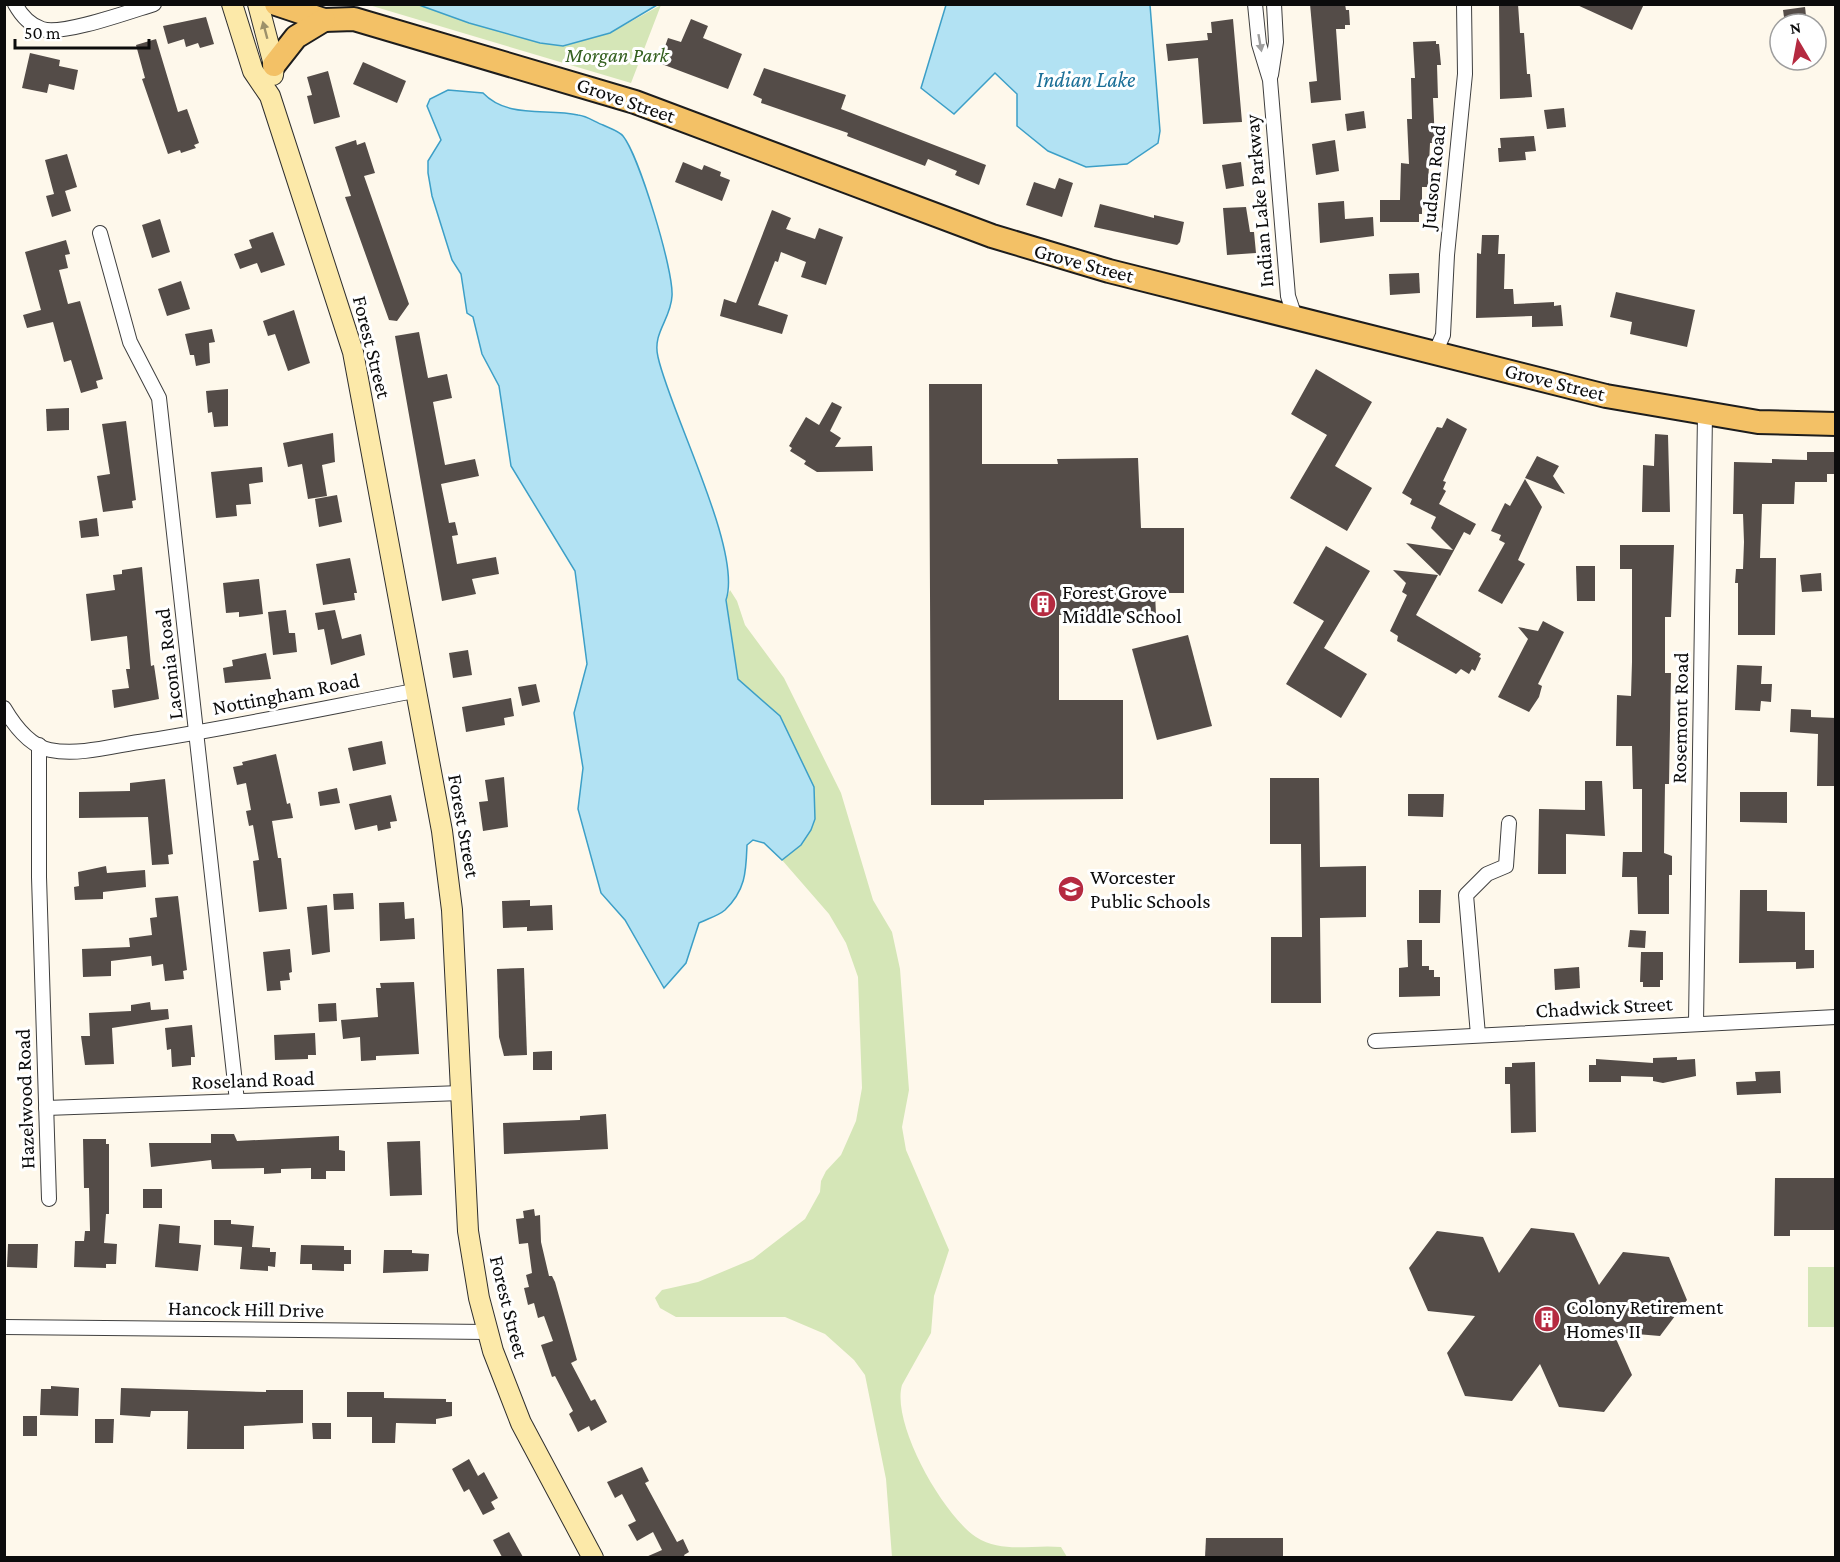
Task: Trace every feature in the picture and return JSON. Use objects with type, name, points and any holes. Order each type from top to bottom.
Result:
[{"type":"main road","name":"Forest Street","points":[[232,4],[253,71],[270,96],[353,352],[449,876],[468,1231],[473,1271],[487,1332],[521,1423],[593,1557]]},
{"type":"main road","name":"Forest Street","points":[[258,4],[274,65],[270,96]]},
{"type":"main road","name":"Grove Street","points":[[276,4],[330,12],[635,102],[1045,254],[1606,396],[1758,422],[1836,424]]},
{"type":"main road","points":[[274,65],[296,37],[330,12]]},
{"type":"street","points":[[15,4],[32,24],[51,31],[67,29],[154,4]]},
{"type":"street","name":"Indian Lake Parkway","points":[[1255,4],[1259,44],[1270,80],[1288,296],[1295,317]]},
{"type":"street","name":"Indian Lake Parkway","points":[[1270,80],[1276,42],[1274,4]]},
{"type":"street","name":"Judson Road","points":[[1435,353],[1443,335],[1447,255],[1464,74],[1464,4]]},
{"type":"street","name":"Laconia Road","points":[[100,233],[130,342],[159,398],[198,732],[237,1101]]},
{"type":"street","name":"Rosemont Road","points":[[1696,1023],[1705,414]]},
{"type":"street","name":"Nottingham Road","points":[[39,746],[60,751],[86,750],[198,732],[414,691]]},
{"type":"street","points":[[4,708],[15,724],[39,746]]},
{"type":"street","name":"Hazelwood Road","points":[[39,746],[39,877],[49,1199]]},
{"type":"street","points":[[1478,1035],[1466,895],[1487,874],[1506,867],[1509,823]]},
{"type":"street","name":"Chadwick Street","points":[[1375,1041],[1836,1017]]},
{"type":"street","name":"Roseland Road","points":[[46,1107],[461,1094]]},
{"type":"street","name":"Hancock Hill Drive","points":[[4,1327],[487,1332]]},
{"type":"green space","name":"Morgan Park","points":[[369,5],[419,5],[469,23],[540,43],[563,46],[610,33],[661,5],[631,83]]},
{"type":"green space","points":[[730,590],[737,601],[745,625],[784,678],[841,793],[873,900],[892,932],[900,969],[909,1090],[902,1127],[906,1150],[949,1250],[934,1296],[931,1333],[902,1385],[901,1402],[904,1422],[912,1444],[935,1490],[963,1526],[976,1537],[1007,1547],[1061,1547],[1067,1557],[892,1557],[886,1479],[865,1375],[854,1360],[825,1334],[785,1317],[676,1317],[660,1308],[655,1298],[662,1290],[698,1282],[753,1259],[805,1219],[820,1192],[821,1181],[826,1171],[841,1155],[856,1121],[862,1088],[858,977],[846,943],[829,914],[782,860],[801,845],[814,787],[780,716],[738,679],[726,600]]},
{"type":"green space","points":[[1808,1267],[1835,1267],[1835,1327],[1808,1327]]},
{"type":"water","points":[[657,4],[610,33],[563,46],[540,43],[469,23],[419,5]]},
{"type":"water","name":"Indian Lake","points":[[946,5],[1150,5],[1160,131],[1158,143],[1127,164],[1086,167],[1048,151],[1017,126],[1017,94],[995,73],[954,114],[921,88]]},
{"type":"water","points":[[448,90],[483,93],[493,101],[516,110],[566,113],[585,117],[619,133],[630,148],[662,240],[671,283],[671,304],[658,341],[658,357],[703,481],[724,549],[728,578],[726,600],[738,679],[780,716],[814,787],[815,819],[801,845],[782,860],[764,843],[753,840],[747,845],[744,880],[737,895],[725,910],[699,923],[686,963],[664,988],[625,920],[601,893],[578,809],[583,768],[574,713],[587,664],[575,571],[511,466],[499,386],[482,354],[473,317],[467,313],[461,274],[452,260],[432,196],[428,161],[441,140],[427,106],[430,99]]},
{"type":"building","points":[[1310,4],[1345,4],[1346,10],[1349,10],[1350,25],[1345,25],[1345,29],[1336,29],[1341,100],[1311,103],[1309,82],[1317,81]]},
{"type":"building","points":[[1499,4],[1518,4],[1520,33],[1524,33],[1527,74],[1530,74],[1532,97],[1500,99]]},
{"type":"building","points":[[1575,4],[1644,4],[1632,30]]},
{"type":"building","points":[[1805,7],[1806,12],[1783,12],[1783,10]]},
{"type":"building","points":[[206,17],[214,44],[200,48],[198,43],[186,47],[184,39],[168,44],[163,26]]},
{"type":"building","points":[[691,19],[708,26],[703,38],[742,54],[728,89],[659,63],[668,38],[681,42]]},
{"type":"building","points":[[1233,19],[1242,122],[1203,124],[1198,58],[1168,61],[1166,44],[1208,40],[1207,33],[1212,33],[1211,22]]},
{"type":"building","points":[[156,39],[178,112],[187,109],[199,143],[194,145],[196,148],[181,153],[180,150],[168,154],[142,79],[145,78],[136,45]]},
{"type":"building","points":[[1436,41],[1436,44],[1439,44],[1441,65],[1437,65],[1438,98],[1433,98],[1435,143],[1430,143],[1428,187],[1422,187],[1422,214],[1419,214],[1419,222],[1380,222],[1380,200],[1400,200],[1401,163],[1409,164],[1407,119],[1412,119],[1411,78],[1415,78],[1413,42]]},
{"type":"building","points":[[30,53],[60,60],[59,66],[78,70],[74,90],[49,84],[47,93],[22,88]]},
{"type":"building","points":[[363,62],[406,81],[397,103],[353,84]]},
{"type":"building","points":[[764,68],[846,95],[841,109],[986,165],[979,185],[955,175],[957,171],[928,159],[925,166],[847,136],[848,133],[761,103],[762,99],[753,95]]},
{"type":"building","points":[[328,71],[340,117],[314,124],[307,96],[312,95],[307,77]]},
{"type":"building","points":[[1564,108],[1566,127],[1547,129],[1544,110]]},
{"type":"building","points":[[1364,111],[1366,128],[1347,131],[1345,114]]},
{"type":"building","points":[[1534,136],[1536,151],[1525,152],[1526,160],[1499,162],[1500,138]]},
{"type":"building","points":[[356,140],[357,145],[365,142],[375,173],[364,176],[409,304],[397,321],[389,320],[345,197],[351,196],[335,147]]},
{"type":"building","points":[[1335,140],[1339,171],[1316,175],[1312,144]]},
{"type":"building","points":[[67,154],[77,187],[65,191],[71,211],[52,217],[46,196],[54,194],[45,160]]},
{"type":"building","points":[[683,162],[702,170],[704,165],[721,172],[720,176],[730,180],[722,201],[675,182]]},
{"type":"building","points":[[1241,162],[1244,186],[1226,189],[1222,165]]},
{"type":"building","points":[[1059,178],[1073,183],[1062,217],[1026,205],[1034,182],[1055,189]]},
{"type":"building","points":[[1344,201],[1345,219],[1373,217],[1374,236],[1320,243],[1318,203]]},
{"type":"building","points":[[1100,204],[1154,218],[1154,215],[1184,222],[1180,242],[1177,245],[1094,227]]},
{"type":"building","points":[[1246,207],[1250,232],[1254,232],[1256,253],[1227,255],[1223,208]]},
{"type":"building","points":[[772,210],[791,218],[786,229],[815,239],[819,228],[843,237],[826,285],[801,277],[806,262],[781,252],[778,262],[775,261],[758,305],[788,315],[782,334],[720,316],[724,299],[736,303]]},
{"type":"building","points":[[160,219],[170,252],[152,258],[142,225]]},
{"type":"building","points":[[273,232],[285,265],[261,273],[257,263],[240,269],[234,254],[252,248],[249,240]]},
{"type":"building","points":[[1482,235],[1499,235],[1498,254],[1505,254],[1504,289],[1513,289],[1514,304],[1554,302],[1554,306],[1561,305],[1563,326],[1532,327],[1532,316],[1476,318],[1477,253],[1481,254]]},
{"type":"building","points":[[66,240],[70,254],[65,255],[68,268],[59,270],[68,304],[80,301],[103,379],[96,381],[98,388],[81,393],[71,360],[64,362],[53,322],[27,328],[23,315],[41,310],[25,252]]},
{"type":"building","points":[[1419,273],[1420,293],[1390,295],[1389,274]]},
{"type":"building","points":[[181,281],[190,309],[167,316],[158,289]]},
{"type":"building","points":[[1616,292],[1695,310],[1687,347],[1630,334],[1632,322],[1610,317]]},
{"type":"building","points":[[294,310],[310,363],[288,371],[275,334],[268,336],[263,321]]},
{"type":"building","points":[[212,329],[215,342],[209,343],[210,363],[196,366],[194,355],[190,355],[185,334]]},
{"type":"building","points":[[419,332],[428,378],[447,374],[452,398],[433,402],[445,465],[475,459],[479,476],[441,484],[449,523],[455,522],[458,535],[452,536],[457,564],[496,557],[499,574],[472,579],[476,594],[442,601],[395,336]]},
{"type":"building","points":[[1316,369],[1372,402],[1335,466],[1372,488],[1347,531],[1290,498],[1327,435],[1291,414]]},
{"type":"building","name":"Forest Grove Middle School","points":[[929,384],[982,384],[982,464],[1058,464],[1057,459],[1138,458],[1141,528],[1184,528],[1184,593],[1155,593],[1156,615],[1059,615],[1059,700],[1123,700],[1123,799],[984,800],[984,805],[931,805]]},
{"type":"building","points":[[228,389],[228,426],[214,427],[212,412],[208,413],[206,391]]},
{"type":"building","points":[[832,402],[842,407],[830,431],[841,438],[835,447],[872,446],[873,471],[817,472],[804,464],[806,461],[790,451],[792,448],[789,446],[806,417],[819,425]]},
{"type":"building","points":[[69,408],[69,430],[47,431],[46,409]]},
{"type":"building","points":[[1447,418],[1467,429],[1443,481],[1446,482],[1443,489],[1446,491],[1439,504],[1476,524],[1470,535],[1464,532],[1440,576],[1406,543],[1453,550],[1431,528],[1436,517],[1410,504],[1412,499],[1402,493],[1437,427],[1442,428]]},
{"type":"building","points":[[126,421],[136,500],[132,501],[133,508],[103,512],[97,476],[110,474],[102,424]]},
{"type":"building","points":[[333,433],[335,462],[322,465],[327,496],[308,499],[302,464],[288,467],[283,443]]},
{"type":"building","points":[[1655,434],[1668,435],[1670,512],[1642,512],[1643,465],[1654,466]]},
{"type":"building","points":[[1807,452],[1836,452],[1836,474],[1827,474],[1827,482],[1795,482],[1794,504],[1762,504],[1760,558],[1776,558],[1775,635],[1738,635],[1738,583],[1735,583],[1736,569],[1743,569],[1744,542],[1743,514],[1733,514],[1734,462],[1772,463],[1772,459],[1807,460]]},
{"type":"building","points":[[1537,456],[1559,466],[1553,476],[1565,494],[1525,478]]},
{"type":"building","points":[[262,467],[263,482],[249,484],[251,504],[236,505],[237,516],[216,518],[211,472]]},
{"type":"building","points":[[1525,479],[1542,507],[1518,560],[1525,564],[1502,604],[1478,591],[1505,543],[1499,540],[1501,535],[1491,531],[1505,503],[1510,506]]},
{"type":"building","points":[[337,495],[342,522],[319,527],[315,499]]},
{"type":"building","points":[[97,518],[99,536],[81,538],[79,521]]},
{"type":"building","points":[[1620,545],[1674,545],[1671,617],[1665,617],[1665,673],[1671,673],[1669,784],[1665,784],[1664,853],[1672,856],[1672,875],[1669,875],[1669,914],[1638,914],[1637,877],[1622,877],[1623,852],[1642,852],[1642,789],[1633,789],[1632,746],[1616,746],[1617,695],[1631,696],[1632,662],[1632,569],[1620,569]]},
{"type":"building","points":[[1326,546],[1370,571],[1324,648],[1367,674],[1341,718],[1286,684],[1324,621],[1293,603]]},
{"type":"building","points":[[350,558],[357,593],[354,593],[355,600],[323,605],[316,564]]},
{"type":"building","points":[[1576,566],[1595,566],[1595,601],[1577,601]]},
{"type":"building","points":[[142,567],[151,666],[154,665],[159,699],[114,708],[112,690],[129,688],[126,669],[130,669],[127,636],[91,641],[86,594],[115,590],[113,575],[122,574],[122,570]]},
{"type":"building","points":[[1393,570],[1438,575],[1416,615],[1481,654],[1475,671],[1472,669],[1469,674],[1461,669],[1456,674],[1397,641],[1398,636],[1390,631],[1407,595],[1402,592],[1406,583]]},
{"type":"building","points":[[1821,573],[1822,591],[1802,592],[1800,575]]},
{"type":"building","points":[[259,579],[263,614],[239,617],[239,612],[226,613],[223,583]]},
{"type":"building","points":[[286,610],[289,633],[295,633],[297,652],[273,655],[268,612]]},
{"type":"building","points":[[335,610],[342,639],[361,634],[365,655],[331,665],[324,629],[318,630],[315,613]]},
{"type":"building","points":[[1543,621],[1564,632],[1538,684],[1542,686],[1539,697],[1529,712],[1498,697],[1528,639],[1518,627],[1538,631]]},
{"type":"building","points":[[1188,635],[1212,726],[1157,740],[1132,649]]},
{"type":"building","points":[[468,650],[472,675],[453,678],[449,653]]},
{"type":"building","points":[[266,653],[271,679],[225,683],[223,668],[233,666],[232,660]]},
{"type":"building","points":[[1737,665],[1762,666],[1761,684],[1772,684],[1771,702],[1761,701],[1760,711],[1735,710]]},
{"type":"building","points":[[536,684],[540,702],[522,706],[518,687]]},
{"type":"building","points":[[511,698],[514,716],[504,718],[505,725],[466,732],[462,707]]},
{"type":"building","points":[[1791,709],[1811,710],[1811,717],[1836,718],[1836,786],[1817,786],[1818,734],[1790,732]]},
{"type":"building","points":[[382,741],[386,764],[353,771],[348,748]]},
{"type":"building","points":[[276,754],[287,804],[290,803],[293,818],[272,821],[278,858],[281,858],[287,909],[259,912],[253,861],[259,860],[253,825],[249,826],[246,811],[251,810],[246,783],[237,785],[233,767],[243,765],[242,762]]},
{"type":"building","points":[[504,777],[508,827],[483,831],[479,802],[488,801],[485,780]]},
{"type":"building","points":[[1270,778],[1319,778],[1320,867],[1366,866],[1366,917],[1320,918],[1321,1003],[1271,1003],[1271,937],[1302,937],[1301,844],[1270,844]]},
{"type":"building","points":[[165,779],[173,854],[168,855],[169,864],[152,865],[148,817],[79,818],[79,792],[130,791],[130,783]]},
{"type":"building","points":[[1585,781],[1602,781],[1605,836],[1566,834],[1566,874],[1538,874],[1539,809],[1585,810]]},
{"type":"building","points":[[337,788],[340,803],[320,806],[318,792]]},
{"type":"building","points":[[1740,792],[1787,792],[1787,823],[1740,822]]},
{"type":"building","points":[[1408,794],[1444,794],[1443,817],[1408,816]]},
{"type":"building","points":[[391,795],[397,821],[390,822],[391,828],[378,831],[377,825],[355,830],[349,804]]},
{"type":"building","points":[[106,866],[107,873],[145,870],[146,887],[103,892],[103,899],[75,900],[74,887],[79,886],[78,872]]},
{"type":"building","points":[[1419,890],[1441,890],[1440,923],[1419,923]]},
{"type":"building","points":[[1740,890],[1767,890],[1767,911],[1805,912],[1805,950],[1814,950],[1814,968],[1796,969],[1796,962],[1739,963]]},
{"type":"building","points":[[353,893],[354,909],[334,910],[333,894]]},
{"type":"building","points":[[178,896],[187,970],[183,971],[184,979],[165,981],[163,964],[152,966],[151,956],[111,961],[111,976],[83,977],[82,949],[130,947],[129,938],[152,935],[150,918],[157,917],[155,898]]},
{"type":"building","points":[[530,900],[530,906],[552,905],[553,930],[527,931],[527,927],[503,928],[502,901]]},
{"type":"building","points":[[404,902],[405,919],[414,918],[415,939],[380,941],[379,903]]},
{"type":"building","points":[[327,905],[330,952],[312,955],[307,907]]},
{"type":"building","points":[[1630,930],[1646,931],[1645,948],[1628,947]]},
{"type":"building","points":[[1407,940],[1422,940],[1422,966],[1429,966],[1429,970],[1434,970],[1434,977],[1440,977],[1440,996],[1399,997],[1399,968],[1408,967]]},
{"type":"building","points":[[290,949],[292,972],[289,973],[290,980],[280,981],[281,990],[267,991],[263,952]]},
{"type":"building","points":[[1641,952],[1663,952],[1663,980],[1660,980],[1660,987],[1643,987],[1643,982],[1640,982]]},
{"type":"building","points":[[1579,967],[1580,988],[1555,990],[1554,969]]},
{"type":"building","points":[[524,968],[527,1055],[504,1056],[499,1037],[497,969]]},
{"type":"building","points":[[414,982],[419,1054],[376,1056],[376,1060],[361,1061],[360,1037],[343,1039],[341,1020],[378,1017],[376,988],[381,988],[380,983]]},
{"type":"building","points":[[150,1002],[151,1010],[168,1009],[169,1019],[112,1028],[114,1064],[85,1065],[81,1036],[90,1036],[89,1013],[131,1011],[131,1005]]},
{"type":"building","points":[[336,1003],[337,1021],[319,1022],[318,1004]]},
{"type":"building","points":[[192,1025],[195,1057],[191,1057],[191,1065],[172,1067],[171,1049],[167,1050],[165,1028]]},
{"type":"building","points":[[315,1033],[316,1055],[308,1055],[308,1059],[275,1060],[274,1035]]},
{"type":"building","points":[[552,1051],[552,1070],[533,1070],[533,1052]]},
{"type":"building","points":[[1677,1057],[1677,1060],[1695,1059],[1696,1076],[1663,1083],[1653,1081],[1653,1077],[1621,1076],[1621,1082],[1589,1082],[1589,1065],[1596,1065],[1596,1059],[1653,1063],[1653,1058]]},
{"type":"building","points":[[1535,1062],[1536,1132],[1511,1133],[1510,1084],[1505,1084],[1505,1067],[1512,1067],[1512,1063]]},
{"type":"building","points":[[1780,1071],[1781,1093],[1737,1095],[1736,1082],[1756,1081],[1755,1072]]},
{"type":"building","points":[[606,1114],[608,1149],[504,1154],[503,1123],[580,1120],[580,1116]]},
{"type":"building","points":[[211,1134],[234,1134],[237,1141],[339,1136],[339,1150],[345,1151],[345,1171],[326,1171],[326,1179],[311,1179],[311,1168],[281,1169],[281,1173],[264,1174],[264,1168],[212,1169],[211,1160],[151,1167],[149,1143],[211,1143]]},
{"type":"building","points":[[83,1139],[106,1139],[106,1144],[109,1144],[109,1214],[106,1214],[104,1243],[117,1244],[116,1264],[106,1264],[106,1268],[74,1267],[75,1241],[84,1241],[85,1231],[90,1231],[89,1188],[84,1188]]},
{"type":"building","points":[[420,1141],[422,1195],[390,1196],[387,1142]]},
{"type":"building","points":[[1775,1178],[1836,1178],[1836,1230],[1790,1230],[1790,1236],[1774,1236]]},
{"type":"building","points":[[143,1189],[162,1189],[162,1208],[143,1208]]},
{"type":"building","points":[[534,1209],[535,1216],[540,1215],[541,1242],[549,1276],[552,1276],[555,1282],[577,1360],[571,1363],[591,1401],[595,1399],[607,1422],[591,1431],[589,1426],[578,1432],[569,1414],[573,1411],[555,1376],[552,1377],[541,1345],[553,1341],[544,1316],[538,1318],[534,1303],[528,1305],[524,1288],[529,1287],[526,1275],[532,1273],[528,1243],[519,1244],[516,1219],[524,1218],[523,1211]]},
{"type":"building","points":[[214,1220],[231,1220],[231,1224],[254,1226],[252,1247],[270,1248],[270,1252],[276,1252],[275,1267],[268,1266],[268,1271],[240,1269],[242,1247],[214,1245]]},
{"type":"building","points":[[159,1224],[180,1226],[179,1243],[201,1245],[198,1271],[155,1267]]},
{"type":"building","name":"Colony Retirement Homes II","points":[[1531,1228],[1574,1233],[1599,1285],[1623,1252],[1669,1257],[1687,1300],[1660,1336],[1613,1332],[1632,1375],[1604,1412],[1559,1407],[1540,1364],[1512,1401],[1465,1396],[1447,1353],[1475,1316],[1428,1311],[1409,1268],[1437,1231],[1483,1237],[1499,1273]]},
{"type":"building","points":[[8,1244],[38,1244],[37,1268],[7,1267]]},
{"type":"building","points":[[301,1245],[344,1246],[344,1250],[351,1250],[351,1264],[344,1264],[344,1271],[312,1270],[312,1264],[300,1264]]},
{"type":"building","points":[[384,1250],[412,1250],[412,1253],[429,1254],[428,1271],[383,1273]]},
{"type":"building","points":[[51,1386],[79,1388],[78,1416],[40,1415],[41,1389],[51,1389]]},
{"type":"building","points":[[121,1388],[266,1392],[266,1390],[303,1390],[303,1423],[244,1426],[244,1449],[187,1449],[188,1411],[151,1411],[150,1417],[120,1415]]},
{"type":"building","points":[[347,1392],[384,1392],[384,1398],[446,1399],[446,1402],[452,1402],[452,1416],[436,1419],[436,1424],[396,1423],[395,1443],[372,1443],[372,1417],[347,1417]]},
{"type":"building","points":[[23,1416],[37,1416],[37,1436],[23,1436]]},
{"type":"building","points":[[95,1419],[114,1419],[113,1443],[95,1443]]},
{"type":"building","points":[[312,1423],[331,1423],[331,1439],[313,1439]]},
{"type":"building","points":[[469,1459],[478,1476],[484,1472],[498,1498],[491,1502],[495,1509],[483,1515],[469,1489],[464,1492],[452,1469]]},
{"type":"building","points":[[642,1467],[649,1481],[645,1483],[677,1542],[683,1539],[689,1552],[684,1555],[685,1557],[646,1557],[662,1550],[653,1532],[637,1541],[628,1525],[636,1521],[622,1494],[615,1498],[607,1482]]},
{"type":"building","points":[[509,1532],[523,1557],[502,1557],[493,1540]]},
{"type":"building","points":[[1206,1538],[1283,1538],[1283,1557],[1205,1557]]},
{"type":"place","name":"Forest Grove Middle School","points":[[1043,604]]},
{"type":"place","name":"Worcester Public Schools","points":[[1071,889]]},
{"type":"place","name":"Colony Retirement Homes II","points":[[1547,1319]]}]
